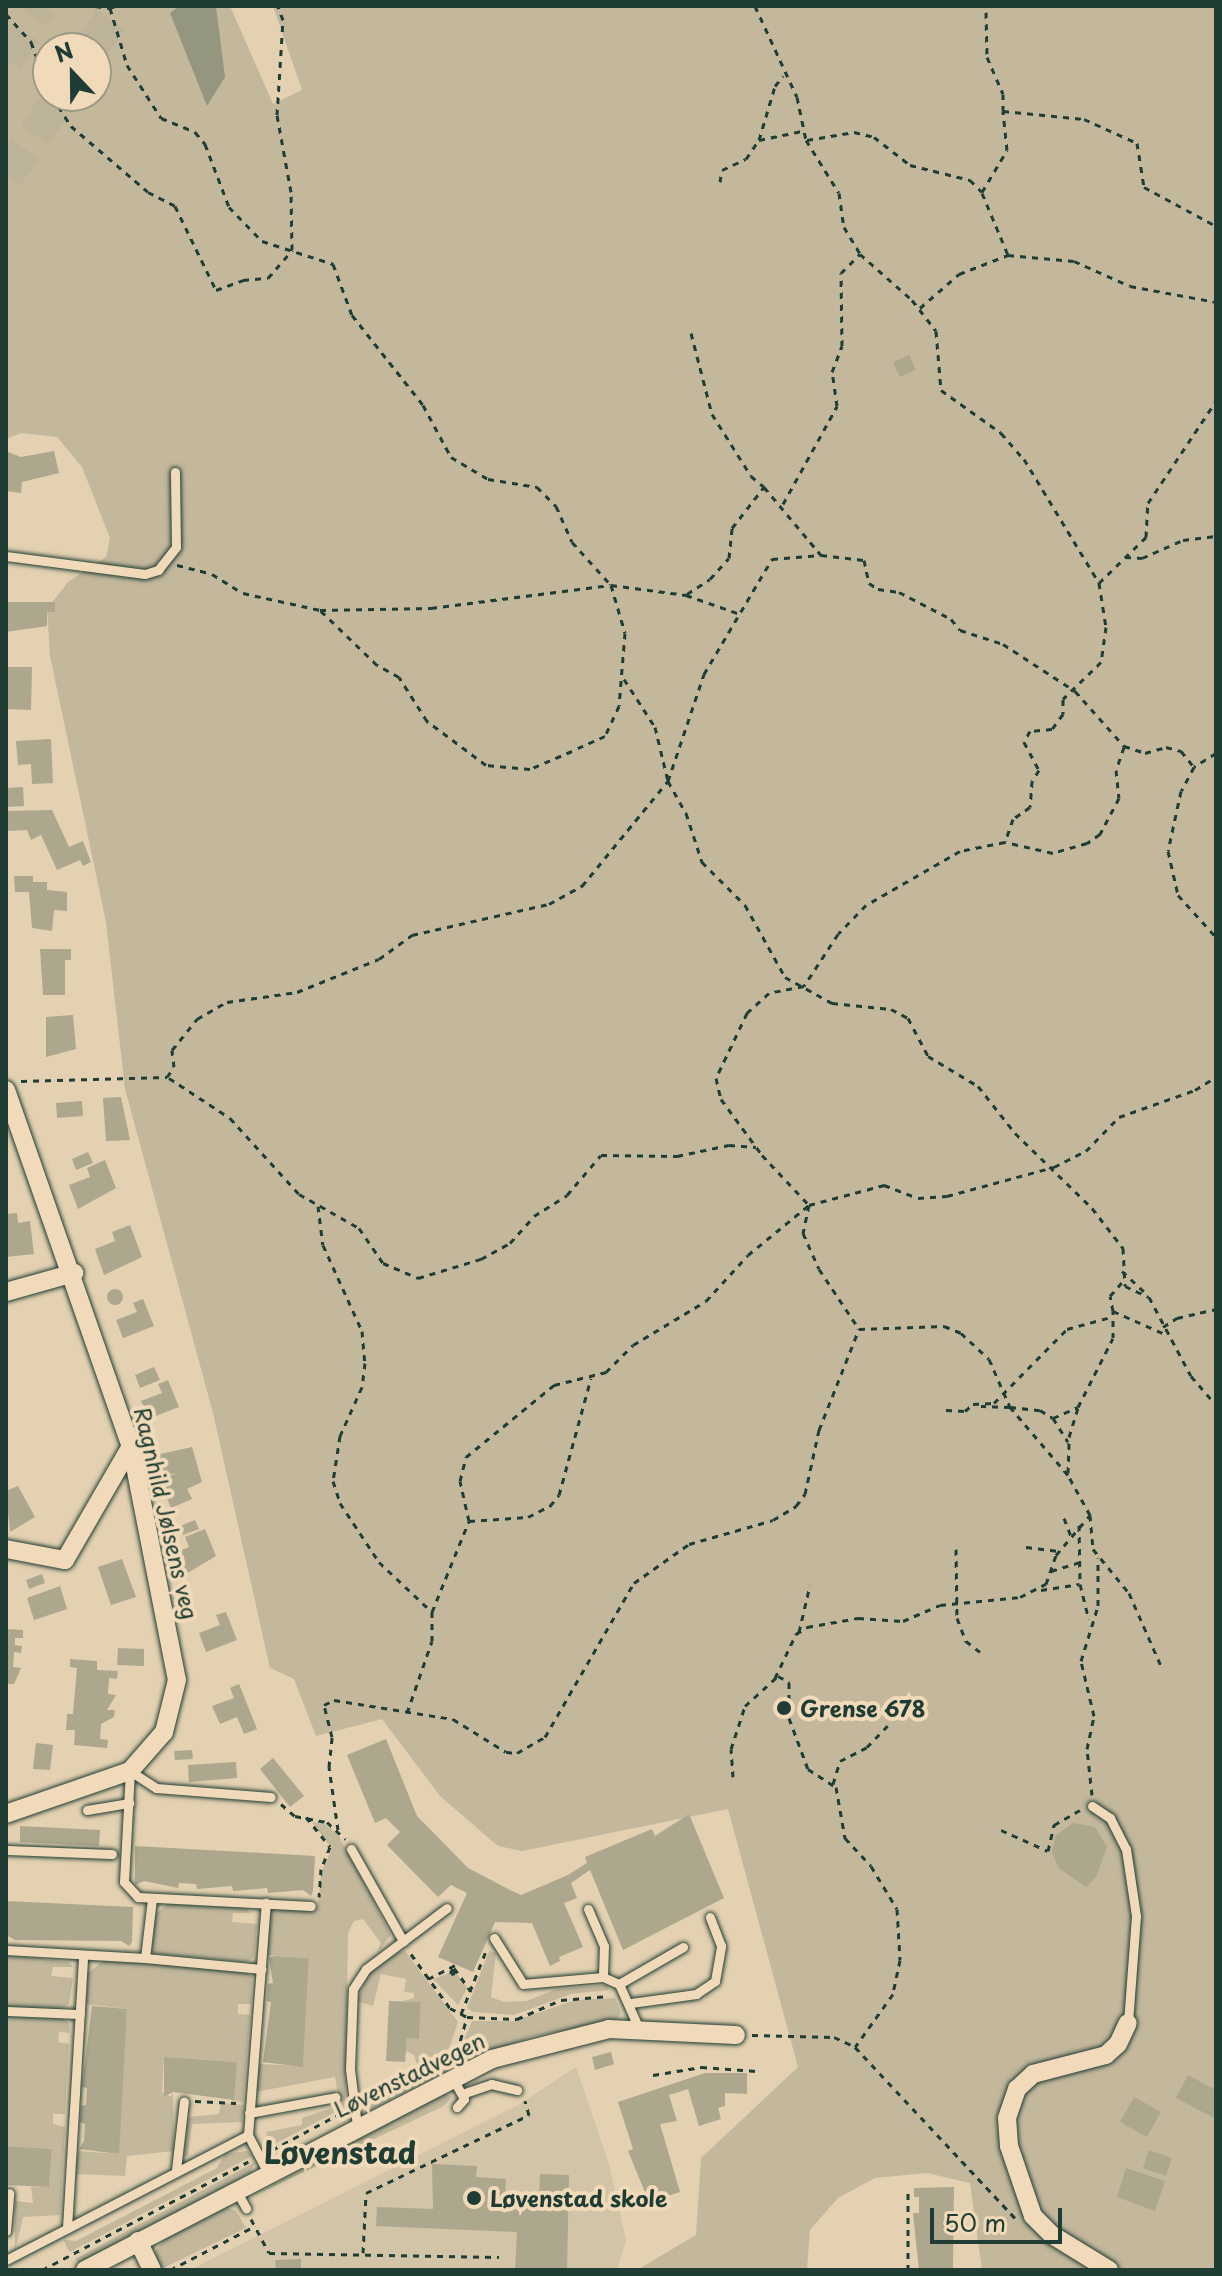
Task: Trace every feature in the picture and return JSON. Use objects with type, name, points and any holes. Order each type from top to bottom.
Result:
[{"type":"street","name":"Ragnhild Jølsens veg","points":[[6,1090],[74,1273],[131,1446],[177,1680],[174,1708],[164,1732],[130,1771],[6,1814]]},
{"type":"street","points":[[6,1292],[74,1273]]},
{"type":"street","points":[[6,1549],[65,1560],[131,1446]]},
{"type":"street","points":[[1109,2270],[1052,2235],[1033,2216],[1009,2146],[1007,2118],[1017,2089],[1033,2074],[1106,2055],[1118,2044],[1128,2023]]},
{"type":"street","name":"Løvenstadvegen","points":[[85,2270],[452,2077],[547,2042],[609,2029],[736,2035]]},
{"type":"street","points":[[138,2241],[152,2270]]},
{"type":"lane","points":[[6,556],[145,574],[169,563],[176,547],[175,472]]},
{"type":"lane","points":[[130,1771],[156,1788],[271,1797]]},
{"type":"lane","points":[[130,1771],[124,1882],[138,1897],[311,1906]]},
{"type":"lane","points":[[87,1810],[129,1803]]},
{"type":"lane","points":[[1092,1806],[1110,1818],[1126,1849],[1136,1916],[1128,2023]]},
{"type":"lane","points":[[351,1849],[403,1941]]},
{"type":"lane","points":[[6,1850],[112,1854]]},
{"type":"lane","points":[[145,1958],[152,1898]]},
{"type":"lane","points":[[266,1903],[248,2135],[268,2173]]},
{"type":"lane","points":[[357,2126],[350,2069],[353,1989],[366,1969],[447,1908]]},
{"type":"lane","points":[[588,1909],[604,1946],[603,1977]]},
{"type":"lane","points":[[630,2000],[696,1994],[715,1981],[721,1946],[710,1917]]},
{"type":"lane","points":[[494,1938],[523,1984],[603,1977],[619,1984],[630,2000],[640,2031]]},
{"type":"lane","points":[[619,1984],[683,1947]]},
{"type":"lane","points":[[6,1950],[261,1969]]},
{"type":"lane","points":[[67,2228],[83,1956]]},
{"type":"lane","points":[[6,2011],[80,2014]]},
{"type":"lane","points":[[452,2077],[464,2099],[457,2107]]},
{"type":"lane","points":[[462,2094],[491,2084],[517,2090]]},
{"type":"lane","points":[[249,2113],[336,2097]]},
{"type":"lane","points":[[176,2170],[184,2101]]},
{"type":"lane","points":[[11,2270],[6,2262],[176,2170],[248,2135]]},
{"type":"lane","points":[[236,2190],[246,2208]]},
{"type":"lane","points":[[6,2231],[9,2193]]},
{"type":"path","points":[[95,6],[115,6]]},
{"type":"path","points":[[62,112],[71,126],[148,192],[175,206],[216,290],[243,280],[268,278],[292,250],[291,192],[277,115],[283,20],[278,6]]},
{"type":"path","points":[[755,6],[783,76],[797,97],[806,140],[839,193],[844,227],[860,254],[920,308],[936,331],[941,390],[1001,433],[1024,459],[1099,583],[1106,627],[1101,662],[1075,691],[1063,699],[1063,714],[1052,729],[1030,731],[1024,742],[1039,770],[1032,781],[1030,807],[1013,819],[1005,842]]},
{"type":"path","points":[[110,8],[127,65],[153,109],[161,118],[195,132],[229,207],[262,241],[333,264],[352,315],[423,405],[451,457],[488,479],[526,483],[547,494],[572,542],[611,585],[625,633],[624,679],[605,736],[530,769],[486,765],[427,721],[399,677],[377,665],[320,610]]},
{"type":"path","points":[[982,192],[1007,150],[997,75],[987,57],[986,12]]},
{"type":"path","points":[[6,14],[32,45]]},
{"type":"path","points":[[720,182],[722,170],[746,159],[759,140],[775,86],[783,76]]},
{"type":"path","points":[[1003,111],[1084,119],[1137,143],[1144,187],[1216,226]]},
{"type":"path","points":[[759,140],[803,130]]},
{"type":"path","points":[[806,140],[854,132],[874,137],[910,165],[970,180],[982,192],[993,230],[1008,255]]},
{"type":"path","points":[[783,504],[837,406],[832,372],[842,346],[841,273],[860,254]]},
{"type":"path","points":[[920,308],[959,274],[1008,255],[1074,261],[1130,286],[1216,302]]},
{"type":"path","points":[[691,333],[712,414],[751,476],[783,504],[821,555]]},
{"type":"path","points":[[1099,583],[1146,537],[1148,503],[1216,401]]},
{"type":"path","points":[[686,595],[710,579],[729,558],[732,528],[764,487]]},
{"type":"path","points":[[1125,557],[1142,558],[1183,540],[1216,536]]},
{"type":"path","points":[[167,1077],[174,1067],[172,1050],[197,1019],[227,1002],[297,992],[379,959],[412,935],[549,904],[582,886],[668,781],[704,674],[743,615],[772,559],[821,555],[864,560],[869,583],[878,589],[899,592],[951,619],[960,630],[1003,644],[1075,691],[1124,746],[1145,753],[1166,747],[1181,751],[1194,767]]},
{"type":"path","points":[[169,563],[212,574],[243,593],[320,610],[431,608],[611,585],[686,595],[743,615]]},
{"type":"path","points":[[624,679],[652,720],[668,781],[686,813],[702,862],[745,905],[785,977],[832,1003],[891,1009],[908,1018],[928,1056],[978,1086],[1015,1133],[1054,1167],[1123,1248],[1123,1281],[1132,1293],[1149,1297]]},
{"type":"path","points":[[809,1205],[756,1147],[721,1099],[716,1078],[747,1013],[769,993],[804,986],[838,934],[866,905],[960,851],[1005,842],[1053,853],[1087,843],[1100,834],[1119,798],[1116,770],[1124,746]]},
{"type":"path","points":[[1216,753],[1194,767],[1171,819],[1169,872],[1192,914],[1216,937]]},
{"type":"path","points":[[6,1082],[167,1077],[230,1118],[283,1179],[318,1206],[359,1228],[394,1272],[418,1278],[481,1259],[510,1243],[534,1216],[567,1195],[601,1155],[677,1156],[729,1145],[756,1147]]},
{"type":"path","points":[[407,1713],[432,1641],[432,1612],[469,1521],[460,1481],[466,1457],[554,1385],[606,1372],[633,1345],[724,1287],[748,1255],[809,1205],[884,1185],[918,1198],[947,1196],[1054,1167],[1086,1151],[1119,1117],[1195,1090],[1216,1077]]},
{"type":"path","points":[[809,1205],[803,1233],[806,1242],[859,1329]]},
{"type":"path","points":[[318,1206],[323,1245],[362,1331],[365,1363],[362,1387],[340,1436],[333,1481],[340,1503],[379,1562],[432,1612]]},
{"type":"path","points":[[1122,1271],[1139,1282],[1167,1335],[1216,1405]]},
{"type":"path","points":[[1068,1475],[1068,1442],[1078,1407],[1113,1338],[1110,1296],[1123,1281]]},
{"type":"path","points":[[1163,1327],[1177,1318],[1216,1309]]},
{"type":"path","points":[[1113,1311],[1167,1335]]},
{"type":"path","points":[[981,1406],[1005,1395],[1067,1329],[1111,1317]]},
{"type":"path","points":[[859,1329],[944,1326],[961,1333],[989,1359],[1010,1407],[1068,1475],[1090,1515],[1098,1558],[1098,1606],[1090,1620],[1081,1661],[1094,1716],[1087,1749],[1092,1806],[1065,1815],[1054,1825],[1048,1851],[1001,1830]]},
{"type":"path","points":[[351,1849],[338,1830],[329,1767],[332,1737],[324,1705],[334,1700],[453,1719],[506,1752],[517,1753],[545,1737],[634,1583],[689,1544],[773,1520],[796,1506],[805,1494],[819,1430],[859,1329]]},
{"type":"path","points":[[469,1521],[528,1517],[550,1506],[559,1495],[591,1378]]},
{"type":"path","points":[[946,1410],[981,1406],[1040,1410],[1053,1418],[1068,1442]]},
{"type":"path","points":[[1053,1418],[1078,1407]]},
{"type":"path","points":[[1037,1591],[1051,1571],[1059,1551],[1090,1515]]},
{"type":"path","points":[[1064,1518],[1071,1536]]},
{"type":"path","points":[[1079,1525],[1080,1584],[1090,1620]]},
{"type":"path","points":[[1062,1531],[1071,1536]]},
{"type":"path","points":[[1026,1547],[1059,1551]]},
{"type":"path","points":[[956,1549],[957,1602],[966,1641],[980,1652]]},
{"type":"path","points":[[1098,1558],[1135,1603],[1161,1666]]},
{"type":"path","points":[[1051,1571],[1082,1562]]},
{"type":"path","points":[[799,1632],[858,1618],[903,1621],[957,1602],[1020,1597],[1080,1584]]},
{"type":"path","points":[[733,1777],[731,1749],[745,1706],[775,1678],[799,1632],[810,1585]]},
{"type":"path","points":[[775,1678],[789,1682],[789,1718],[808,1769],[833,1784],[841,1800],[845,1838],[871,1866],[897,1909],[900,1960],[893,1994],[855,2047]]},
{"type":"path","points":[[833,1784],[840,1761],[867,1747],[889,1724]]},
{"type":"path","points":[[271,1797],[295,1816],[306,1817],[338,1830]]},
{"type":"path","points":[[306,1817],[330,1850],[321,1869],[317,1907],[311,1906]]},
{"type":"path","points":[[461,2015],[494,1938]]},
{"type":"path","points":[[403,1941],[428,1979],[461,2015],[467,2017],[517,2019],[585,1995],[630,2000]]},
{"type":"path","points":[[428,1979],[455,1967],[471,1991]]},
{"type":"path","points":[[457,2052],[467,2017]]},
{"type":"path","points":[[736,2035],[820,2035],[855,2047],[1021,2225]]},
{"type":"path","points":[[653,2075],[701,2067],[757,2071]]},
{"type":"path","points":[[363,2253],[366,2193],[529,2115],[517,2090]]},
{"type":"path","points":[[184,2101],[238,2103]]},
{"type":"path","points":[[908,2193],[908,2270]]},
{"type":"path","points":[[246,2208],[269,2253],[499,2257]]},
{"type":"path","points":[[170,2270],[255,2226]]},
{"type":"shaded area","points":[[6,6],[179,6],[170,13],[224,77],[216,6],[230,6],[273,104],[302,90],[273,6],[1216,6],[1216,2270],[982,2270],[970,2183],[927,2173],[875,2178],[838,2198],[810,2230],[807,2270],[637,2270],[696,2235],[701,2158],[798,2067],[728,1809],[522,1851],[498,1846],[440,1796],[382,1719],[316,1736],[294,1679],[270,1668],[213,1413],[125,1089],[106,922],[50,656],[47,609],[68,582],[106,557],[110,538],[82,467],[57,437],[21,433],[6,439]]},
{"type":"shaded area","points":[[179,6],[216,6],[225,77],[207,106],[170,13]]},
{"type":"shaded area","points":[[312,1822],[325,1824],[339,1836],[391,1935],[377,1953],[381,1943],[363,1919],[354,1921],[348,1933],[345,2107],[269,2147],[266,2132],[302,2125],[302,2118],[340,2105],[335,2077],[255,2092],[258,2064],[303,2066],[309,1958],[265,1955],[269,1909],[318,1907],[321,1872],[332,1849]]},
{"type":"shaded area","points":[[169,1903],[246,1907],[250,1913],[233,1913],[232,1922],[257,1924],[254,1957],[247,1962],[156,1954],[150,1948],[154,1915]]},
{"type":"shaded area","points":[[405,1951],[458,2022],[449,2049],[418,2067],[414,2055],[406,2051],[407,2038],[419,2038],[421,2003],[403,2001],[414,1998],[414,1993],[404,1992],[406,1979],[381,1974],[373,2006],[357,2001],[369,1973],[390,1954]]},
{"type":"shaded area","points":[[489,1951],[496,1953],[491,1997],[504,2002],[526,2001],[557,1989],[607,1985],[609,1990],[571,1994],[514,2015],[473,2012],[467,2008]]},
{"type":"shaded area","points":[[6,1955],[69,1962],[73,1967],[53,1967],[51,1976],[73,1978],[69,2004],[61,2009],[6,2008]]},
{"type":"shaded area","points":[[103,1961],[243,1969],[252,1977],[251,2004],[238,2004],[238,2014],[250,2015],[243,2102],[232,2101],[237,2062],[164,2057],[162,2092],[171,2097],[173,2092],[174,2151],[127,2156],[125,2176],[74,2174],[78,2151],[118,2154],[127,2009],[85,2004],[87,1974]]},
{"type":"shaded area","points":[[455,1971],[467,1988],[458,2005],[433,1979]]},
{"type":"shaded area","points":[[615,1998],[621,2013],[615,2021],[533,2036],[467,2060],[461,2047],[472,2021],[514,2021],[575,2000]]},
{"type":"shaded area","points":[[6,2015],[60,2017],[69,2023],[70,2033],[59,2032],[58,2042],[69,2044],[65,2114],[53,2114],[53,2124],[65,2127],[60,2215],[23,2217],[15,2251],[15,2201],[33,2203],[31,2187],[49,2187],[52,2149],[6,2146]]},
{"type":"shaded area","points":[[455,2057],[461,2063],[371,2109],[368,2103]]},
{"type":"shaded area","name":"Løvenstad skole","points":[[576,2067],[610,2167],[626,2241],[617,2270],[190,2270],[518,2105]]},
{"type":"shaded area","points":[[444,2093],[452,2097],[444,2106],[253,2196]]},
{"type":"shaded area","points":[[221,2103],[244,2105],[242,2122],[192,2124],[188,2156],[183,2156],[189,2117],[219,2114]]},
{"type":"shaded area","points":[[248,2151],[252,2156],[70,2252],[67,2248],[64,2240],[76,2241],[217,2168],[225,2154]]},
{"type":"shaded area","points":[[255,2162],[250,2173],[79,2263],[75,2259]]},
{"type":"shaded area","points":[[226,2207],[236,2211],[246,2228],[159,2270],[155,2252],[165,2238]]},
{"type":"building","points":[[909,355],[916,370],[900,377],[893,362]]},
{"type":"building","points":[[54,451],[59,473],[22,482],[21,493],[6,491],[8,452],[21,457]]},
{"type":"building","points":[[6,602],[55,602],[55,612],[47,612],[47,626],[6,632]]},
{"type":"building","points":[[6,667],[32,667],[31,710],[6,709]]},
{"type":"building","points":[[51,739],[53,783],[32,784],[31,764],[18,765],[16,741]]},
{"type":"building","points":[[23,787],[24,806],[6,807],[6,788]]},
{"type":"building","points":[[52,810],[69,847],[83,841],[91,862],[83,866],[80,860],[57,870],[41,835],[31,840],[27,830],[6,831],[6,811]]},
{"type":"building","points":[[14,876],[33,876],[33,882],[47,882],[47,890],[67,892],[67,911],[54,910],[52,931],[32,928],[29,892],[15,892]]},
{"type":"building","points":[[40,949],[71,949],[71,960],[65,960],[65,995],[43,995]]},
{"type":"building","points":[[73,1015],[76,1049],[46,1057],[46,1017]]},
{"type":"building","points":[[121,1097],[130,1140],[106,1141],[103,1098]]},
{"type":"building","points":[[82,1101],[83,1116],[57,1118],[56,1103]]},
{"type":"building","points":[[88,1152],[93,1163],[76,1170],[72,1159]]},
{"type":"building","points":[[105,1160],[116,1188],[78,1209],[69,1185],[90,1177],[87,1168]]},
{"type":"building","points":[[17,1213],[18,1223],[30,1221],[34,1254],[6,1257],[6,1214]]},
{"type":"building","points":[[130,1225],[142,1257],[104,1275],[95,1249],[115,1241],[112,1232]]},
{"type":"building","points":[[115,1289],[121,1291],[121,1303],[115,1305],[109,1303],[107,1297],[109,1291]]},
{"type":"building","points":[[143,1299],[154,1326],[123,1338],[116,1320],[137,1312],[133,1303]]},
{"type":"building","points":[[154,1367],[160,1380],[140,1388],[135,1375]]},
{"type":"building","points":[[168,1380],[179,1407],[148,1419],[141,1401],[162,1393],[158,1384]]},
{"type":"building","points":[[192,1447],[202,1482],[187,1489],[192,1499],[171,1508],[159,1480],[177,1473],[164,1476],[156,1455]]},
{"type":"building","points":[[18,1486],[35,1517],[10,1532],[6,1491]]},
{"type":"building","points":[[195,1520],[199,1529],[183,1535],[180,1526]]},
{"type":"building","points":[[205,1529],[216,1556],[186,1574],[177,1552],[189,1547],[185,1537]]},
{"type":"building","points":[[122,1559],[136,1597],[111,1605],[98,1567]]},
{"type":"building","points":[[42,1574],[45,1583],[29,1589],[26,1580]]},
{"type":"building","points":[[60,1586],[67,1609],[34,1620],[27,1598]]},
{"type":"building","points":[[190,1598],[193,1616],[184,1618],[180,1600]]},
{"type":"building","points":[[226,1612],[237,1640],[206,1652],[199,1633],[220,1625],[216,1615]]},
{"type":"building","points":[[6,1629],[23,1630],[23,1638],[15,1638],[15,1645],[22,1646],[21,1653],[14,1652],[13,1667],[21,1668],[14,1684],[6,1684]]},
{"type":"building","points":[[118,1648],[144,1649],[144,1666],[117,1665]]},
{"type":"building","points":[[70,1659],[97,1661],[97,1670],[118,1671],[117,1679],[109,1678],[108,1694],[116,1695],[107,1710],[115,1710],[114,1717],[101,1724],[100,1739],[108,1740],[107,1748],[74,1745],[75,1730],[66,1730],[67,1714],[73,1714],[77,1668],[70,1667]]},
{"type":"building","points":[[239,1684],[257,1729],[244,1734],[237,1717],[220,1724],[212,1706],[234,1698],[230,1688]]},
{"type":"building","points":[[386,1739],[417,1816],[468,1868],[510,1890],[521,1895],[568,1875],[587,1863],[585,1857],[652,1829],[655,1836],[689,1814],[724,1898],[623,1950],[590,1870],[571,1883],[577,1898],[564,1903],[583,1947],[559,1957],[560,1961],[550,1966],[532,1923],[495,1922],[473,1972],[438,1957],[467,1893],[451,1885],[438,1897],[387,1845],[400,1832],[386,1818],[375,1823],[347,1755]]},
{"type":"building","points":[[36,1743],[53,1745],[50,1770],[33,1769]]},
{"type":"building","points":[[192,1750],[193,1759],[175,1760],[174,1751]]},
{"type":"building","points":[[273,1758],[304,1796],[290,1807],[260,1769]]},
{"type":"building","points":[[236,1762],[237,1778],[189,1782],[188,1765]]},
{"type":"building","points":[[1073,1823],[1095,1827],[1107,1847],[1096,1877],[1086,1887],[1059,1868],[1052,1853],[1055,1836]]},
{"type":"building","points":[[20,1826],[100,1830],[99,1846],[20,1842]]},
{"type":"building","points":[[135,1846],[315,1856],[313,1891],[311,1896],[303,1890],[268,1893],[267,1888],[233,1891],[232,1886],[197,1889],[196,1884],[179,1883],[178,1888],[144,1881],[135,1885]]},
{"type":"building","points":[[6,1901],[133,1907],[132,1942],[129,1946],[121,1941],[15,1940],[6,1935]]},
{"type":"building","points":[[269,1958],[309,1958],[303,2067],[263,2062],[271,2002],[267,2001],[268,1984],[273,1983]]},
{"type":"building","points":[[389,2001],[421,2002],[419,2039],[407,2038],[405,2062],[386,2061]]},
{"type":"building","points":[[92,2006],[127,2009],[119,2154],[79,2149],[84,2141],[85,2124],[80,2122],[81,2106],[86,2105],[87,2088],[82,2087]]},
{"type":"building","points":[[611,2052],[614,2064],[595,2070],[592,2057]]},
{"type":"building","points":[[164,2057],[237,2062],[234,2100],[173,2092],[164,2097]]},
{"type":"building","points":[[705,2073],[747,2073],[747,2094],[725,2093],[725,2106],[718,2108],[721,2119],[699,2126],[688,2089],[669,2095],[677,2121],[660,2124],[680,2192],[649,2202],[628,2151],[633,2149],[618,2102]]},
{"type":"building","points":[[1188,2075],[1216,2090],[1216,2119],[1176,2098]]},
{"type":"building","points":[[1134,2097],[1161,2112],[1147,2137],[1120,2122]]},
{"type":"building","points":[[6,2146],[52,2149],[49,2187],[6,2185]]},
{"type":"building","points":[[1149,2150],[1172,2158],[1166,2176],[1143,2168]]},
{"type":"building","points":[[432,2164],[477,2166],[476,2177],[506,2179],[505,2200],[539,2201],[540,2174],[569,2175],[567,2270],[515,2270],[517,2232],[376,2226],[377,2207],[433,2209]]},
{"type":"building","points":[[1126,2168],[1165,2181],[1155,2211],[1117,2197]]},
{"type":"building","points":[[954,2187],[953,2270],[919,2270],[913,2213],[919,2213],[919,2197],[914,2197],[914,2188]]},
{"type":"building","points":[[301,2259],[301,2270],[276,2270],[275,2260]]},
{"type":"tunnel","points":[[6,60],[41,6]]},
{"type":"tunnel","points":[[102,32],[119,6]]},
{"type":"tunnel","points":[[6,177],[50,112]]},
{"type":"place","name":"Grense 678","points":[[784,1708]]},
{"type":"place","name":"Løvenstad skole","points":[[474,2198]]},
{"type":"district","name":"Løvenstad","points":[[340,2152]]}]
